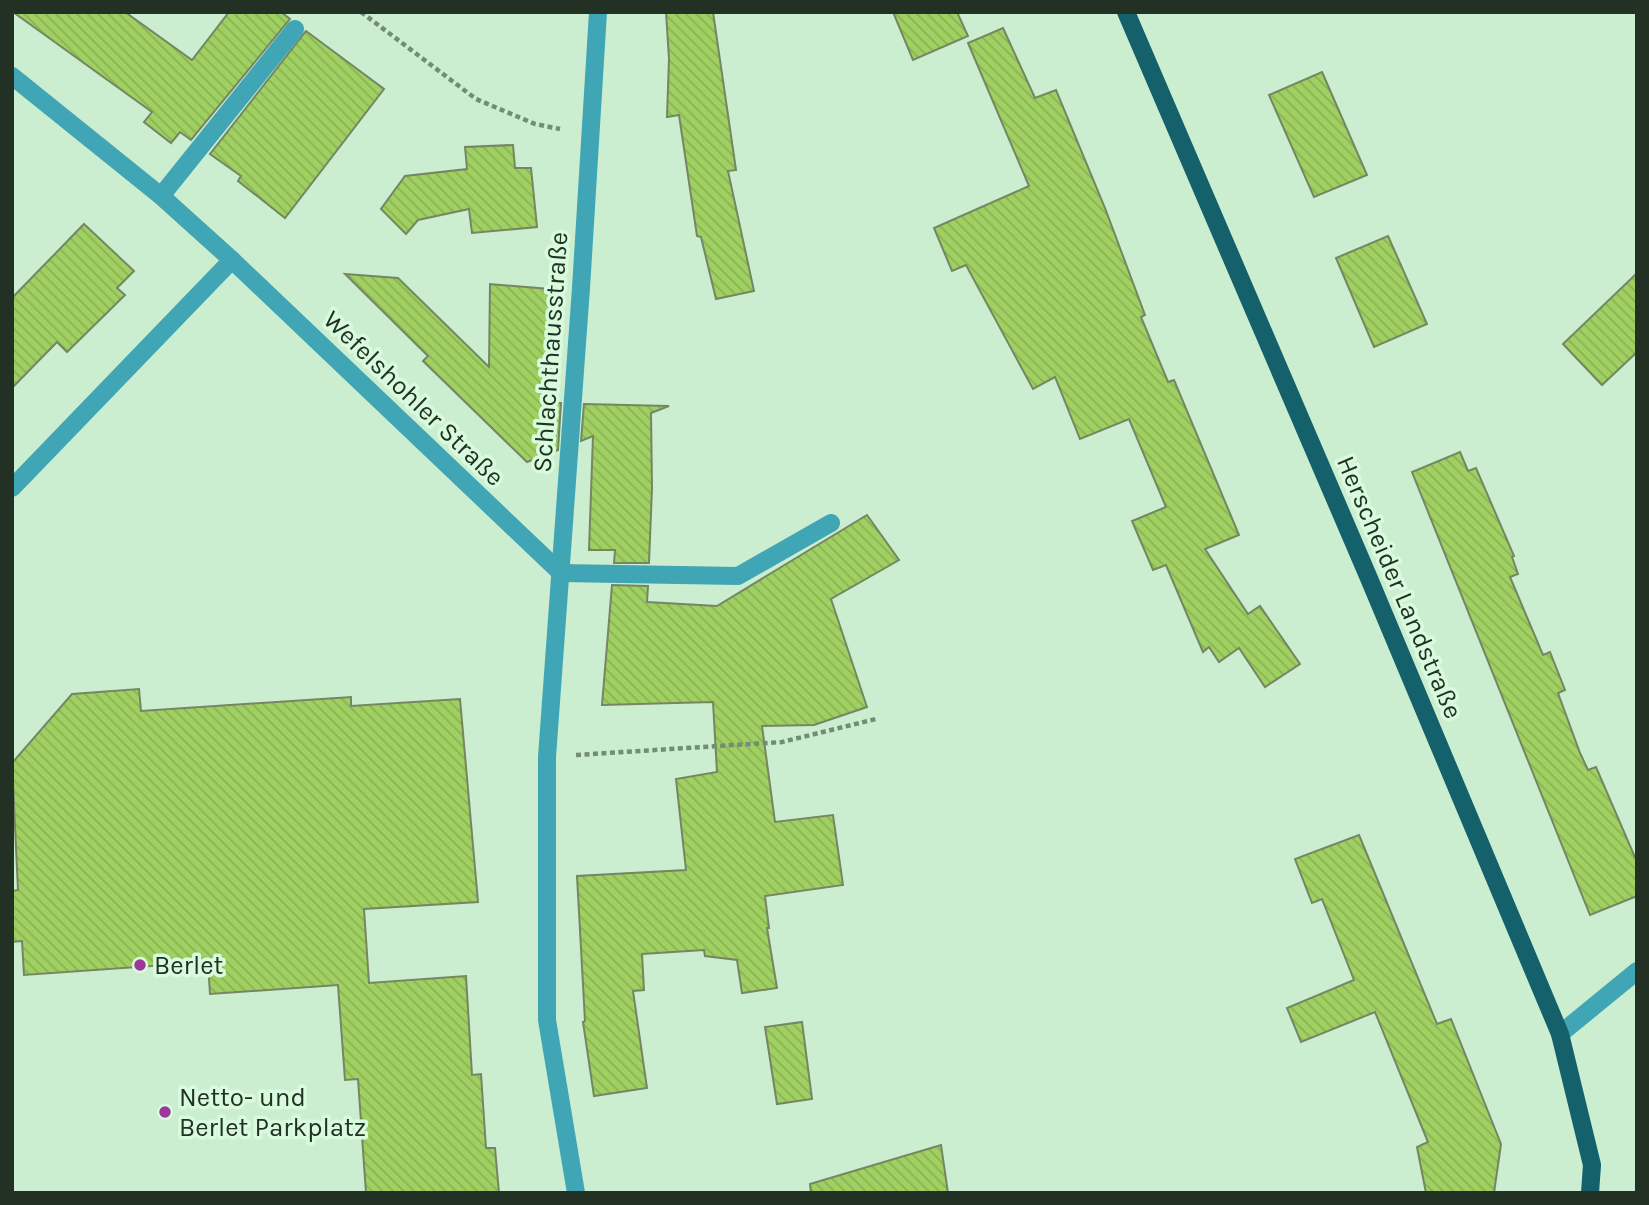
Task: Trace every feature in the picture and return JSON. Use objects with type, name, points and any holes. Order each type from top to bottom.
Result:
[{"type":"main road","name":"Herscheider Landstraße","points":[[1126,12],[1368,576],[1560,1034],[1592,1165],[1590,1193]]},
{"type":"street","name":"Schlachthausstraße","points":[[576,1193],[547,1020],[547,757],[598,12]]},
{"type":"street","points":[[160,196],[295,29]]},
{"type":"street","name":"Wefelshohler Straße","points":[[12,76],[160,196],[232,260],[561,573]]},
{"type":"street","points":[[12,488],[232,260]]},
{"type":"street","points":[[561,573],[738,576],[831,523]]},
{"type":"street","points":[[1560,1034],[1637,971]]},
{"type":"path","points":[[361,12],[476,99],[536,124],[589,135]]},
{"type":"path","points":[[547,757],[782,742],[876,719]]},
{"type":"building","points":[[13,12],[125,12],[192,60],[229,12],[281,12],[290,19],[191,140],[180,132],[171,143],[144,122],[152,112]]},
{"type":"building","points":[[666,12],[713,12],[736,170],[728,171],[754,291],[716,299],[701,237],[697,236],[679,115],[667,117],[669,59]]},
{"type":"building","points":[[893,12],[957,12],[968,36],[913,60]]},
{"type":"building","points":[[1003,28],[1035,98],[1056,90],[1105,208],[1145,315],[1141,317],[1168,382],[1174,380],[1239,535],[1205,549],[1248,614],[1260,606],[1300,664],[1265,687],[1239,648],[1219,662],[1209,647],[1203,652],[1166,565],[1153,570],[1132,521],[1166,507],[1129,419],[1080,439],[1055,377],[1033,389],[966,265],[952,271],[934,228],[1029,186],[968,43]]},
{"type":"building","points":[[306,31],[384,89],[285,218],[238,181],[241,176],[210,154]]},
{"type":"building","points":[[1322,72],[1367,175],[1314,197],[1269,95]]},
{"type":"building","points":[[513,145],[515,168],[531,168],[537,227],[472,233],[469,209],[418,220],[406,234],[381,209],[405,176],[467,169],[465,147]]},
{"type":"building","points":[[84,224],[134,271],[117,288],[125,295],[67,352],[57,342],[12,388],[12,298]]},
{"type":"building","points":[[1388,236],[1427,324],[1374,347],[1336,258]]},
{"type":"building","points":[[1637,273],[1637,352],[1602,385],[1563,344]]},
{"type":"building","points":[[345,274],[398,278],[489,367],[490,284],[562,290],[555,403],[561,403],[558,450],[527,462],[423,361],[428,356]]},
{"type":"building","points":[[584,404],[669,406],[651,413],[649,563],[614,563],[615,550],[589,550],[593,436],[581,441]]},
{"type":"building","points":[[1460,452],[1468,471],[1476,468],[1514,556],[1512,557],[1518,574],[1510,577],[1543,655],[1550,652],[1565,690],[1558,693],[1580,753],[1588,770],[1596,767],[1637,862],[1637,896],[1590,915],[1412,472]]},
{"type":"building","points":[[867,515],[899,560],[831,599],[867,707],[814,725],[762,726],[775,822],[833,815],[843,885],[765,896],[767,928],[777,988],[742,993],[737,960],[705,956],[704,950],[642,954],[644,990],[633,991],[647,1088],[594,1096],[583,1022],[577,876],[686,870],[676,779],[717,772],[713,702],[602,705],[612,585],[648,586],[647,602],[717,606]]},
{"type":"building","points":[[139,689],[141,711],[351,697],[351,706],[460,699],[478,902],[364,909],[369,983],[466,976],[472,1075],[481,1074],[486,1148],[495,1148],[499,1193],[366,1193],[358,1079],[345,1080],[338,985],[210,994],[208,962],[24,975],[22,941],[12,942],[12,891],[18,890],[12,763],[72,694]]},
{"type":"building","points":[[1359,835],[1437,1024],[1451,1019],[1501,1144],[1494,1193],[1426,1193],[1417,1147],[1428,1142],[1375,1012],[1301,1042],[1287,1008],[1354,980],[1322,899],[1312,903],[1295,859]]},
{"type":"building","points":[[802,1022],[812,1099],[777,1104],[765,1027]]},
{"type":"building","points":[[941,1145],[948,1193],[811,1193],[810,1184]]},
{"type":"place","name":"Berlet","points":[[140,965]]},
{"type":"place","name":"Netto- und Berlet Parkplatz","points":[[165,1112]]}]
